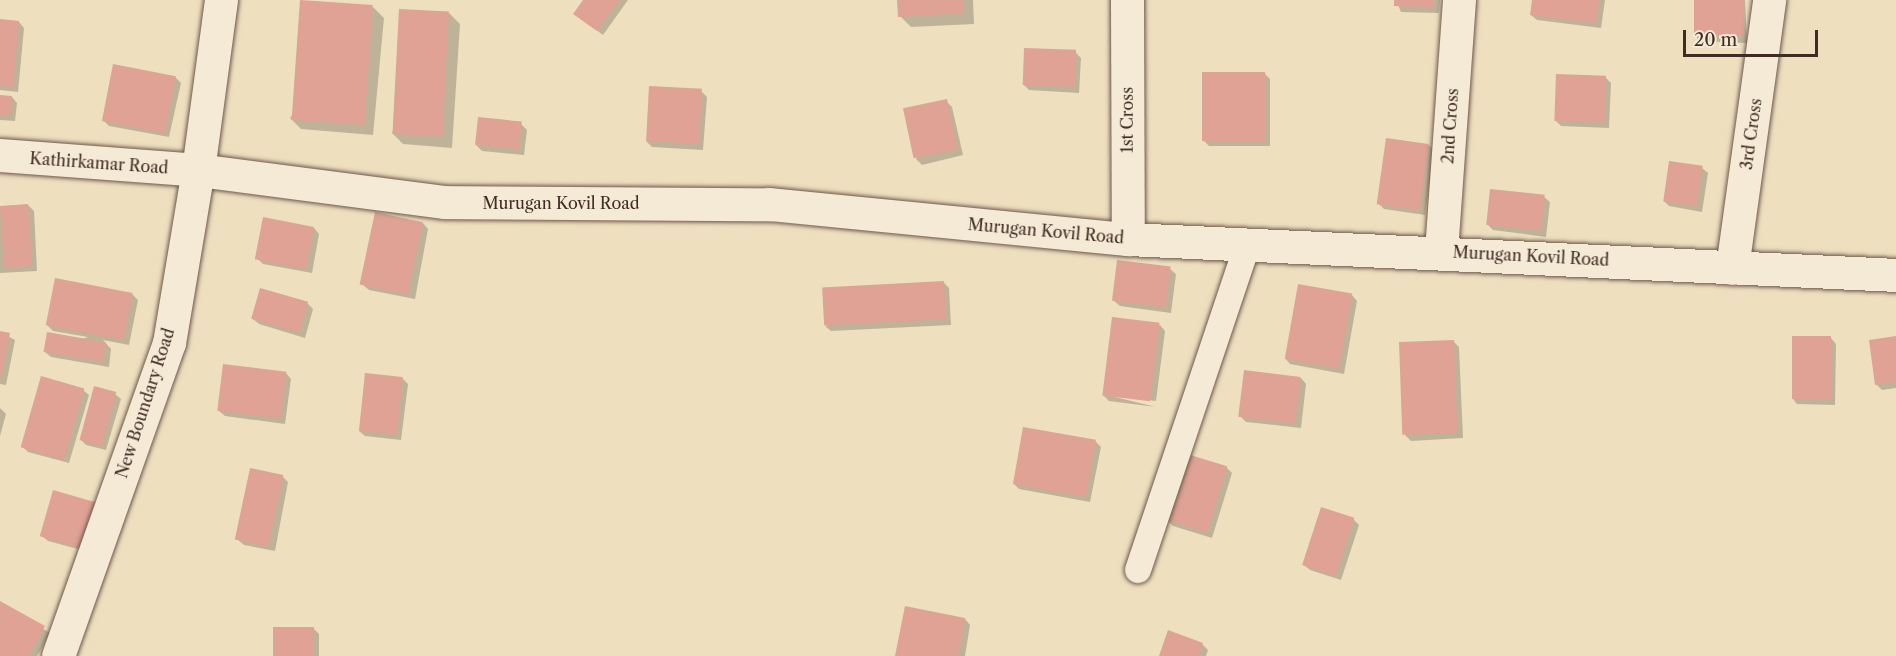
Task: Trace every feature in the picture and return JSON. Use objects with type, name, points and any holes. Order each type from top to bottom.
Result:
[{"type":"street","name":"New Boundary Road","points":[[58,656],[169,343],[198,170],[221,0]]},
{"type":"street","name":"1st Cross","points":[[1127,0],[1128,239]]},
{"type":"street","name":"2nd Cross","points":[[1441,251],[1459,0]]},
{"type":"street","name":"3rd Cross","points":[[1732,268],[1769,0]]},
{"type":"street","name":"Kathirkamar Road","points":[[0,155],[198,170]]},
{"type":"street","name":"Murugan Kovil Road","points":[[198,170],[445,202],[769,204],[1128,239],[1441,251],[1896,275]]},
{"type":"lane","points":[[1138,570],[1248,244]]},
{"type":"building","points":[[300,0],[373,5],[364,125],[292,120]]},
{"type":"building","points":[[583,0],[619,0],[597,31],[573,14]]},
{"type":"building","points":[[897,0],[963,0],[963,13],[898,17]]},
{"type":"building","points":[[1394,0],[1434,0],[1434,7],[1394,6]]},
{"type":"building","points":[[1532,0],[1599,0],[1596,23],[1530,15]]},
{"type":"building","points":[[1694,0],[1743,0],[1743,36],[1694,36]]},
{"type":"building","points":[[399,9],[449,12],[442,136],[392,134]]},
{"type":"building","points":[[0,19],[19,21],[13,87],[0,85]]},
{"type":"building","points":[[1024,48],[1076,50],[1075,87],[1023,85]]},
{"type":"building","points":[[113,64],[176,76],[165,133],[102,121]]},
{"type":"building","points":[[1202,72],[1265,72],[1265,141],[1202,141]]},
{"type":"building","points":[[1556,74],[1606,76],[1604,123],[1554,121]]},
{"type":"building","points":[[649,86],[702,89],[699,144],[646,141]]},
{"type":"building","points":[[0,95],[12,96],[10,116],[0,116]]},
{"type":"building","points":[[947,99],[958,149],[914,158],[903,108]]},
{"type":"building","points":[[478,117],[522,122],[519,149],[475,145]]},
{"type":"building","points":[[1386,138],[1429,144],[1419,210],[1377,204]]},
{"type":"building","points":[[1669,161],[1703,166],[1697,206],[1663,202]]},
{"type":"building","points":[[1490,189],[1545,195],[1541,231],[1486,225]]},
{"type":"building","points":[[28,204],[32,266],[4,268],[0,206]]},
{"type":"building","points":[[375,212],[423,222],[408,295],[360,284]]},
{"type":"building","points":[[263,217],[314,227],[306,269],[255,259]]},
{"type":"building","points":[[1117,260],[1171,267],[1166,307],[1112,301]]},
{"type":"building","points":[[55,278],[133,293],[123,340],[46,325]]},
{"type":"building","points":[[944,281],[946,319],[824,325],[822,287]]},
{"type":"building","points":[[1298,284],[1352,294],[1339,368],[1285,359]]},
{"type":"building","points":[[260,288],[308,302],[299,333],[251,319]]},
{"type":"building","points":[[1112,317],[1160,323],[1150,401],[1102,395]]},
{"type":"building","points":[[0,331],[10,333],[1,377],[0,377]]},
{"type":"building","points":[[47,332],[106,342],[103,362],[44,352]]},
{"type":"building","points":[[1792,336],[1831,336],[1831,399],[1792,399]]},
{"type":"building","points":[[1896,336],[1896,382],[1875,385],[1869,340]]},
{"type":"building","points":[[1454,340],[1457,433],[1402,435],[1399,342]]},
{"type":"building","points":[[223,364],[287,372],[281,418],[217,411]]},
{"type":"building","points":[[1244,370],[1301,377],[1295,424],[1238,417]]},
{"type":"building","points":[[365,373],[403,377],[397,435],[359,431]]},
{"type":"building","points":[[41,376],[84,388],[64,460],[21,447]]},
{"type":"building","points":[[94,386],[116,392],[102,446],[80,440]]},
{"type":"building","points":[[1023,427],[1096,440],[1086,497],[1013,484]]},
{"type":"building","points":[[1187,454],[1227,466],[1207,532],[1167,520]]},
{"type":"building","points":[[250,468],[283,475],[268,546],[235,539]]},
{"type":"building","points":[[53,490],[96,502],[83,549],[40,536]]},
{"type":"building","points":[[1321,507],[1354,518],[1335,576],[1302,565]]},
{"type":"building","points":[[0,601],[45,626],[28,656],[0,656]]},
{"type":"building","points":[[905,606],[965,618],[958,656],[895,656]]},
{"type":"building","points":[[273,627],[314,627],[314,656],[273,656]]},
{"type":"building","points":[[1168,630],[1203,643],[1198,656],[1159,656]]}]
